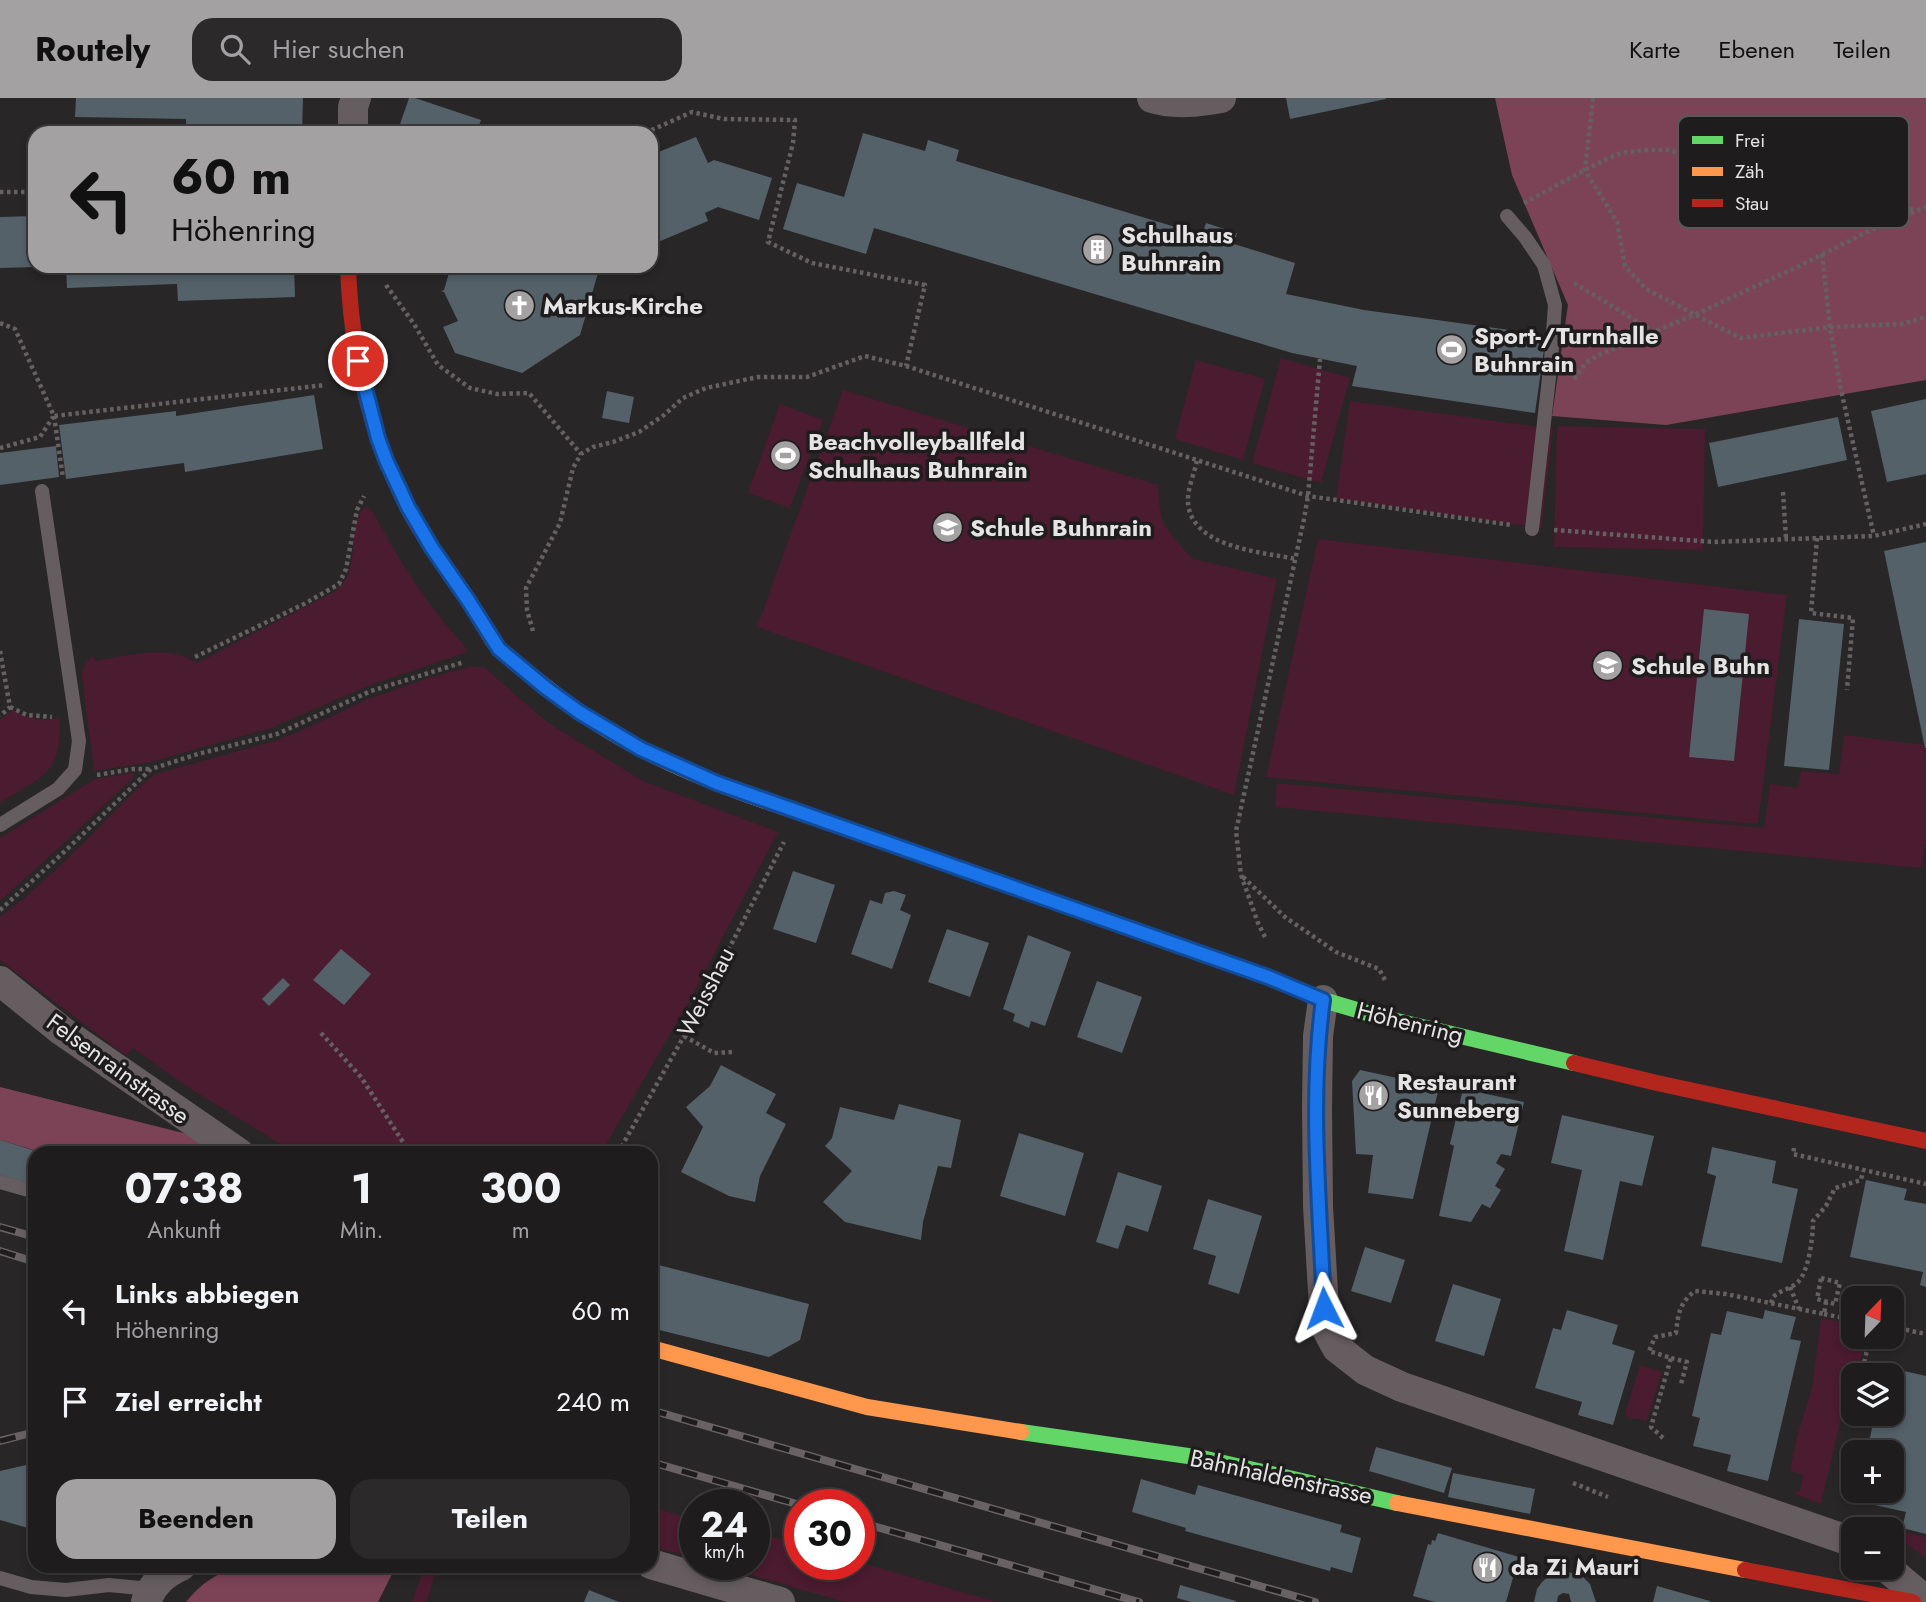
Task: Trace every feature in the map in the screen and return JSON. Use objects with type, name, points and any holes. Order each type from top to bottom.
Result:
[{"type":"street","points":[[353,126],[356,98]]},
{"type":"street","points":[[1152,98],[1194,102],[1221,98]]},
{"type":"street","name":"Höhenring","points":[[348,273],[348,297],[358,361],[371,415],[386,460],[408,507],[432,548],[499,649],[579,712],[641,749],[717,783],[1255,973],[1323,1000],[1384,1018],[1657,1083],[1926,1141]]},
{"type":"street","name":"Felsenrainstrasse","points":[[0,981],[62,1031],[229,1146]]},
{"type":"street","points":[[1323,1000],[1318,1036],[1318,1206],[1325,1326],[1337,1348],[1365,1370],[1402,1387],[1841,1538]]},
{"type":"street","name":"Bahnhaldenstrasse","points":[[658,1350],[867,1407],[1202,1458],[1433,1511],[1913,1602]]},
{"type":"street","points":[[658,1566],[780,1602]]},
{"type":"street","points":[[148,1595],[166,1573]]},
{"type":"street","points":[[1901,1580],[1926,1601]]},
{"type":"lane","points":[[1507,216],[1545,265],[1555,305],[1532,528]]},
{"type":"lane","points":[[0,825],[58,789],[75,770],[79,741],[42,491]]},
{"type":"lane","points":[[0,1182],[28,1190]]},
{"type":"lane","points":[[0,1578],[31,1587],[66,1590],[109,1585],[148,1595]]},
{"type":"path","points":[[1593,98],[1585,170],[1617,222],[1625,266],[1646,289],[1740,338],[1830,327],[1901,324],[1926,317]]},
{"type":"path","points":[[658,127],[692,112],[724,119],[795,120],[793,143],[768,242],[812,262],[925,285],[906,366]]},
{"type":"path","points":[[1507,216],[1528,200],[1626,152],[1668,150],[1678,153]]},
{"type":"path","points":[[0,192],[28,192]]},
{"type":"path","points":[[1909,214],[1926,206]]},
{"type":"path","points":[[1909,209],[1915,212]]},
{"type":"path","points":[[1571,383],[1587,362],[1601,354],[1694,315],[1875,228]]},
{"type":"path","points":[[1822,254],[1840,390],[1874,536]]},
{"type":"path","points":[[1545,265],[1654,332]]},
{"type":"path","points":[[384,283],[414,324],[438,365],[470,388],[497,394],[529,393],[581,454]]},
{"type":"path","points":[[0,323],[15,329],[54,416],[62,472]]},
{"type":"path","points":[[534,635],[527,610],[526,588],[560,523],[573,468],[581,454],[593,447],[639,432],[683,398],[706,387],[758,377],[807,377],[865,356],[906,366],[1308,496],[1532,528],[1714,542],[1874,536],[1926,524]]},
{"type":"path","points":[[1258,923],[1241,875],[1236,831],[1308,496],[1320,359]]},
{"type":"path","points":[[0,448],[40,437],[54,416],[333,384]]},
{"type":"path","points":[[1197,461],[1188,503],[1192,517],[1202,531],[1218,542],[1296,559]]},
{"type":"path","points":[[195,657],[339,584],[346,569],[357,510],[362,497],[370,490]]},
{"type":"path","points":[[1783,492],[1786,539]]},
{"type":"path","points":[[1816,538],[1811,613],[1853,618],[1847,690]]},
{"type":"path","points":[[0,651],[10,707]]},
{"type":"path","points":[[97,775],[150,769],[277,734],[371,691],[465,662],[472,657]]},
{"type":"path","points":[[0,716],[10,707]]},
{"type":"path","points":[[10,707],[27,715],[47,718],[59,716]]},
{"type":"path","points":[[0,910],[150,769]]},
{"type":"path","name":"Weisshau","points":[[622,1146],[684,1036],[785,839]]},
{"type":"path","points":[[1241,875],[1285,918],[1336,952],[1378,969],[1389,986]]},
{"type":"path","points":[[321,1033],[361,1077],[406,1146]]},
{"type":"path","points":[[684,1036],[714,1053],[732,1052]]},
{"type":"path","points":[[1794,1149],[1793,1154],[1926,1184]]},
{"type":"path","points":[[1771,1303],[1777,1293],[1798,1282],[1802,1276],[1813,1241],[1813,1221],[1826,1206],[1835,1188],[1861,1180],[1863,1171]]},
{"type":"path","points":[[1821,1278],[1840,1283],[1835,1304],[1826,1302],[1816,1300],[1821,1278]]},
{"type":"path","points":[[1790,1287],[1799,1309]]},
{"type":"path","points":[[1681,1384],[1686,1362],[1649,1351],[1655,1337],[1676,1334],[1678,1311],[1686,1298],[1695,1291],[1726,1294],[1841,1318]]},
{"type":"path","points":[[1824,1314],[1826,1302]]},
{"type":"path","points":[[1904,1329],[1926,1334]]},
{"type":"path","points":[[1663,1438],[1651,1427],[1671,1357]]},
{"type":"path","points":[[1571,1482],[1608,1497]]},
{"type":"shaded area","points":[[1495,98],[1926,98],[1926,380],[1666,425],[1552,416],[1568,305],[1512,175]]},
{"type":"shaded area","points":[[1281,358],[1350,378],[1321,483],[1252,463]]},
{"type":"shaded area","points":[[1196,360],[1265,379],[1243,460],[1175,439]]},
{"type":"shaded area","points":[[843,390],[1158,485],[1163,522],[1193,559],[1277,579],[1234,795],[757,627]]},
{"type":"shaded area","points":[[1350,401],[1553,429],[1541,528],[1336,498]]},
{"type":"shaded area","name":"Beachvolleyballfeld Schulhaus Buhnrain","points":[[780,404],[823,420],[790,508],[748,493]]},
{"type":"shaded area","points":[[1557,426],[1705,429],[1703,550],[1554,547]]},
{"type":"shaded area","points":[[365,507],[373,512],[393,549],[427,600],[467,649],[464,653],[368,686],[271,728],[151,762],[94,771],[82,677],[88,660],[94,656],[95,661],[161,652],[172,653],[197,663],[336,591],[349,571],[356,525]]},
{"type":"shaded area","points":[[1318,539],[1787,595],[1758,824],[1266,777]]},
{"type":"shaded area","points":[[470,667],[484,667],[547,722],[643,781],[778,832],[689,1002],[605,1146],[284,1146],[186,1086],[133,1048],[126,1056],[0,960],[0,917],[47,878],[155,774],[271,742],[368,699]]},
{"type":"shaded area","points":[[12,710],[35,719],[59,718],[60,736],[58,751],[47,771],[0,803],[0,720]]},
{"type":"shaded area","points":[[1844,735],[1924,745],[1926,844],[1922,868],[1275,807],[1277,783],[1764,828],[1770,784],[1798,788],[1801,771],[1839,774]]},
{"type":"shaded area","points":[[135,774],[132,779],[0,901],[0,838],[95,779]]},
{"type":"shaded area","points":[[0,1087],[187,1134],[205,1146],[28,1146],[28,1148],[0,1140]]},
{"type":"shaded area","points":[[1821,1318],[1841,1322],[1841,1349],[1863,1349],[1860,1363],[1841,1363],[1841,1418],[1821,1504],[1795,1494],[1800,1491],[1803,1475],[1790,1471],[1812,1388]]},
{"type":"shaded area","points":[[1640,1365],[1662,1372],[1646,1423],[1645,1420],[1630,1418],[1625,1414]]},
{"type":"shaded area","points":[[658,1509],[679,1515],[679,1554],[658,1548]]},
{"type":"shaded area","points":[[1904,1532],[1926,1537],[1926,1558],[1904,1542]]},
{"type":"shaded area","points":[[770,1537],[784,1540],[784,1580],[875,1580],[875,1567],[996,1602],[844,1602],[768,1580]]},
{"type":"shaded area","points":[[221,1573],[392,1573],[378,1602],[186,1602],[210,1579]]},
{"type":"shaded area","points":[[422,1573],[434,1573],[426,1602],[412,1602]]},
{"type":"building","points":[[76,98],[303,98],[302,126],[186,126],[186,119],[75,117]]},
{"type":"building","points":[[409,98],[481,120],[479,126],[399,126]]},
{"type":"building","points":[[1286,98],[1386,98],[1386,99],[1290,119]]},
{"type":"building","name":"Schulhaus Buhnrain","points":[[863,133],[925,151],[928,140],[959,150],[956,161],[1202,235],[1206,223],[1237,233],[1234,244],[1295,263],[1286,294],[1364,310],[1546,335],[1535,413],[1352,386],[1357,366],[1292,353],[874,228],[866,254],[783,229],[797,183],[844,197]]},
{"type":"building","name":"Markus-Kirche","points":[[696,137],[708,163],[714,160],[772,178],[759,220],[718,207],[705,213],[708,221],[658,242],[658,152]]},
{"type":"building","points":[[28,216],[28,267],[0,268],[0,217]]},
{"type":"building","points":[[66,273],[294,273],[295,297],[178,301],[177,284],[67,288]]},
{"type":"building","name":"Markus-Kirche","points":[[449,273],[598,273],[580,335],[522,373],[455,353],[443,327],[458,321],[444,292],[441,291],[444,290]]},
{"type":"building","points":[[607,391],[634,397],[629,423],[602,418]]},
{"type":"building","points":[[314,395],[323,449],[185,472],[184,463],[66,479],[59,425],[176,411],[176,416]]},
{"type":"building","points":[[1926,399],[1926,474],[1887,482],[1871,411]]},
{"type":"building","points":[[1838,417],[1847,460],[1718,487],[1709,443]]},
{"type":"building","points":[[56,446],[59,477],[0,485],[0,453]]},
{"type":"building","points":[[1926,542],[1926,748],[1925,748],[1884,551]]},
{"type":"building","points":[[1704,609],[1749,614],[1734,761],[1689,757]]},
{"type":"building","points":[[1799,619],[1844,624],[1829,770],[1784,766]]},
{"type":"building","points":[[793,871],[835,885],[816,943],[773,929]]},
{"type":"building","points":[[894,891],[906,895],[900,910],[911,915],[892,969],[851,954],[870,900],[882,904],[885,893]]},
{"type":"building","points":[[947,929],[989,943],[970,997],[928,982]]},
{"type":"building","points":[[1028,935],[1071,952],[1045,1026],[1031,1021],[1029,1028],[1013,1021],[1015,1014],[1003,1009]]},
{"type":"building","points":[[341,949],[371,974],[344,1005],[313,980]]},
{"type":"building","points":[[283,978],[290,985],[269,1006],[262,999]]},
{"type":"building","points":[[1097,981],[1142,997],[1122,1053],[1077,1037]]},
{"type":"building","points":[[721,1065],[776,1094],[766,1113],[786,1124],[760,1176],[755,1202],[729,1196],[681,1172],[703,1127],[686,1107],[710,1086]]},
{"type":"building","points":[[1360,1070],[1439,1087],[1413,1199],[1368,1193],[1373,1155],[1356,1154],[1352,1081]]},
{"type":"building","points":[[1463,1089],[1524,1102],[1511,1156],[1501,1154],[1496,1163],[1505,1169],[1495,1186],[1501,1190],[1490,1208],[1482,1204],[1471,1222],[1439,1216],[1454,1146],[1450,1144]]},
{"type":"building","points":[[899,1104],[961,1120],[951,1168],[938,1166],[921,1240],[845,1222],[823,1202],[852,1171],[825,1146],[832,1138],[840,1107],[894,1120]]},
{"type":"building","points":[[1562,1115],[1654,1136],[1642,1186],[1620,1181],[1603,1260],[1564,1251],[1582,1170],[1551,1163]]},
{"type":"building","points":[[1019,1133],[1084,1153],[1065,1216],[1000,1196]]},
{"type":"building","points":[[0,1140],[28,1149],[28,1183],[0,1175]]},
{"type":"building","points":[[1712,1147],[1776,1161],[1772,1183],[1798,1189],[1782,1263],[1701,1246],[1716,1176],[1707,1173]]},
{"type":"building","points":[[1118,1172],[1162,1186],[1148,1232],[1126,1225],[1118,1249],[1096,1242]]},
{"type":"building","points":[[1866,1180],[1907,1189],[1904,1200],[1926,1204],[1926,1287],[1920,1285],[1923,1272],[1850,1257]]},
{"type":"building","points":[[1208,1199],[1262,1216],[1239,1294],[1208,1284],[1216,1256],[1193,1249]]},
{"type":"building","points":[[1365,1247],[1405,1260],[1391,1303],[1351,1291]]},
{"type":"building","points":[[658,1265],[809,1304],[800,1340],[769,1357],[658,1330]]},
{"type":"building","points":[[1453,1284],[1501,1299],[1484,1356],[1435,1341]]},
{"type":"building","points":[[1567,1310],[1618,1325],[1612,1344],[1635,1351],[1613,1425],[1578,1415],[1582,1402],[1535,1388],[1553,1328],[1561,1330]]},
{"type":"building","points":[[1765,1310],[1796,1317],[1790,1339],[1801,1341],[1768,1481],[1727,1471],[1731,1455],[1693,1446],[1700,1418],[1692,1416],[1711,1333],[1721,1335],[1727,1311],[1763,1319]]},
{"type":"building","points":[[1904,1371],[1926,1376],[1926,1534],[1904,1528],[1906,1512],[1866,1503],[1904,1503],[1904,1440],[1870,1440],[1872,1426],[1904,1426]]},
{"type":"building","points":[[1376,1447],[1452,1468],[1444,1493],[1369,1471]]},
{"type":"building","points":[[28,1465],[28,1528],[0,1520],[0,1471]]},
{"type":"building","points":[[1453,1473],[1535,1489],[1530,1514],[1448,1497]]},
{"type":"building","points":[[1141,1479],[1195,1495],[1198,1485],[1342,1525],[1340,1532],[1361,1538],[1352,1573],[1331,1567],[1330,1571],[1185,1531],[1186,1528],[1132,1512]]},
{"type":"building","points":[[1438,1533],[1519,1557],[1506,1602],[1435,1602],[1413,1596],[1428,1544],[1431,1545],[1432,1540],[1435,1541]]},
{"type":"building","points":[[1566,1571],[1583,1577],[1590,1584],[1596,1602],[1571,1602],[1569,1594],[1563,1593],[1558,1596],[1557,1602],[1534,1602],[1542,1582],[1549,1576]]},
{"type":"building","points":[[1180,1585],[1236,1602],[1191,1602],[1177,1598]]},
{"type":"building","points":[[1657,1586],[1710,1601],[1710,1602],[1653,1602]]},
{"type":"building","points":[[589,1590],[619,1602],[584,1602]]},
{"type":"railway","points":[[0,1227],[28,1235]]},
{"type":"railway","points":[[0,1251],[28,1260]]},
{"type":"railway","points":[[658,1412],[1315,1602]]},
{"type":"railway","points":[[0,1441],[28,1434]]},
{"type":"railway","points":[[658,1464],[784,1500]]},
{"type":"railway","points":[[875,1527],[1139,1602]]},
{"type":"traffic: fast","points":[[1206,955],[1323,1000],[1384,1018],[1574,1063]]},
{"type":"traffic: fast","points":[[1021,1432],[1202,1458],[1397,1503]]},
{"type":"traffic: slow","points":[[492,640],[514,663],[565,702],[633,745],[728,788],[868,836]]},
{"type":"traffic: slow","points":[[658,1350],[867,1407],[1021,1432]]},
{"type":"traffic: slow","points":[[1397,1503],[1745,1570]]},
{"type":"traffic: jam","points":[[348,273],[359,366],[387,462],[416,523],[492,640]]},
{"type":"traffic: jam","points":[[868,836],[1206,955]]},
{"type":"traffic: jam","points":[[1574,1063],[1926,1141]]},
{"type":"traffic: jam","points":[[1745,1570],[1913,1602]]},
{"type":"place","name":"Schulhaus Buhnrain","points":[[1098,249]]},
{"type":"place","name":"Markus-Kirche","points":[[520,306]]},
{"type":"place","name":"Sport-/Turnhalle Buhnrain","points":[[1451,350]]},
{"type":"place","name":"Beachvolleyballfeld Schulhaus Buhnrain","points":[[785,456]]},
{"type":"place","name":"Schule Buhnrain","points":[[947,528]]},
{"type":"place","name":"Schule Buhn","points":[[1608,666]]},
{"type":"place","name":"Restaurant Sunneberg","points":[[1374,1096]]},
{"type":"place","name":"da Zi Mauri","points":[[1488,1567]]},
{"type":"route","points":[[358,361],[371,415],[386,460],[408,507],[432,548],[499,649],[579,712],[641,749],[717,783],[1268,977],[1323,1000],[1318,1036],[1317,1107],[1318,1206],[1324,1308]]}]
